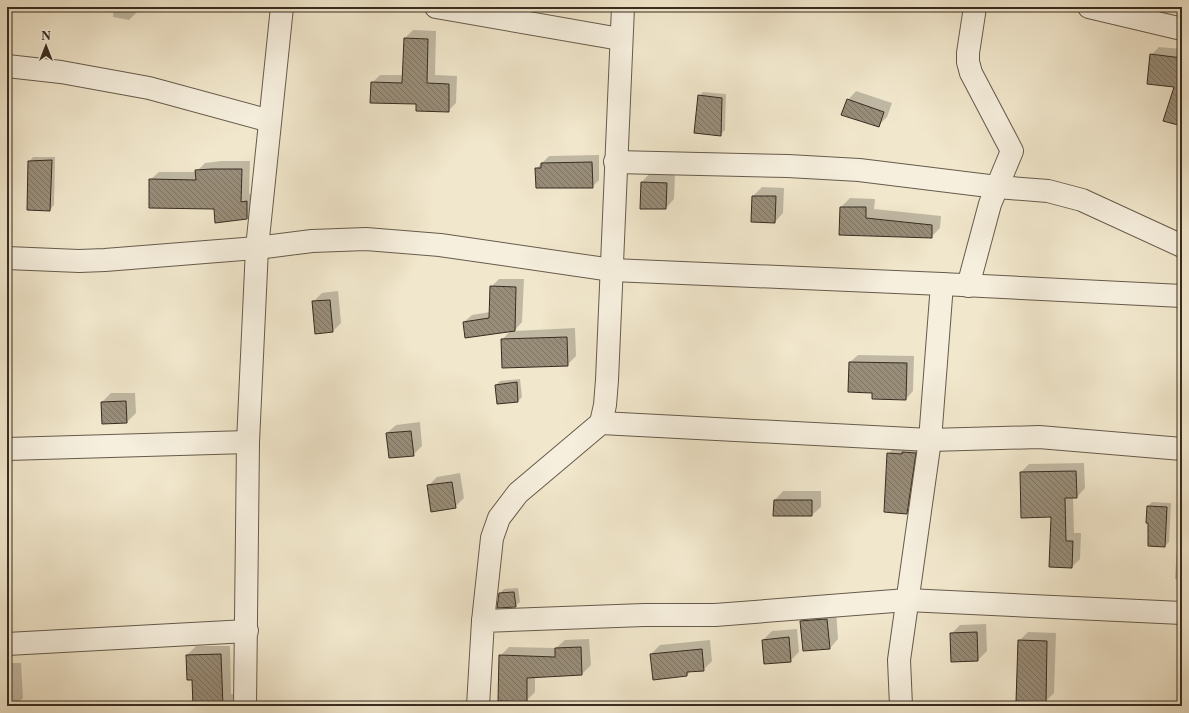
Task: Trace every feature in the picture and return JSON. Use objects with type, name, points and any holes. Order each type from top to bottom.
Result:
[{"type":"street","points":[[245,706],[248,442],[257,248],[282,7]]},
{"type":"street","points":[[436,7],[620,39]]},
{"type":"street","points":[[478,706],[483,621],[492,538],[499,518],[518,493],[601,423],[606,386],[612,270],[620,39],[623,7]]},
{"type":"street","points":[[968,286],[990,204],[1012,151],[971,74],[968,62],[975,7]]},
{"type":"street","points":[[1089,7],[1182,29]]},
{"type":"street","points":[[7,66],[61,72],[149,88],[270,120]]},
{"type":"street","points":[[615,162],[788,166],[859,170],[997,187],[1048,191],[1082,200],[1182,246]]},
{"type":"street","points":[[7,258],[86,260],[257,248],[312,241],[366,239],[440,245],[612,270],[1182,296]]},
{"type":"street","points":[[901,706],[899,660],[930,440],[942,284]]},
{"type":"street","points":[[601,423],[930,440],[1039,437],[1182,448]]},
{"type":"street","points":[[7,448],[248,442]]},
{"type":"street","points":[[483,621],[644,615],[716,615],[907,600],[1182,613]]},
{"type":"street","points":[[7,644],[247,631]]},
{"type":"building","points":[[404,38],[428,39],[427,83],[449,84],[449,112],[416,111],[416,104],[370,103],[371,82],[402,83]]},
{"type":"building","points":[[1150,54],[1182,58],[1182,126],[1163,121],[1174,87],[1147,84]]},
{"type":"building","points":[[698,95],[722,98],[721,136],[694,133]]},
{"type":"building","points":[[847,99],[884,112],[879,127],[841,115]]},
{"type":"building","points":[[52,160],[50,211],[27,210],[28,161]]},
{"type":"building","points":[[592,162],[593,188],[536,188],[535,168],[541,168],[541,163]]},
{"type":"building","points":[[242,169],[241,202],[247,201],[247,219],[215,223],[214,209],[149,208],[149,179],[196,180],[195,170]]},
{"type":"building","points":[[641,182],[667,183],[666,209],[640,209]]},
{"type":"building","points":[[752,196],[776,196],[775,223],[751,222]]},
{"type":"building","points":[[840,207],[866,207],[866,218],[932,225],[932,238],[839,235]]},
{"type":"building","points":[[490,286],[516,287],[515,331],[465,338],[463,322],[489,318]]},
{"type":"building","points":[[330,300],[333,332],[315,334],[312,301]]},
{"type":"building","points":[[567,337],[568,366],[502,368],[501,339]]},
{"type":"building","points":[[849,362],[907,363],[906,400],[872,399],[872,393],[848,392]]},
{"type":"building","points":[[517,382],[518,402],[497,404],[495,385]]},
{"type":"building","points":[[126,401],[127,423],[102,424],[101,402]]},
{"type":"building","points":[[411,431],[414,456],[389,458],[386,433]]},
{"type":"building","points":[[902,452],[916,453],[907,514],[884,512],[887,453],[902,454]]},
{"type":"building","points":[[1076,471],[1077,498],[1065,498],[1066,541],[1073,541],[1072,568],[1049,567],[1051,517],[1021,518],[1020,472]]},
{"type":"building","points":[[452,482],[456,508],[431,512],[427,485]]},
{"type":"building","points":[[774,500],[812,500],[812,516],[773,516]]},
{"type":"building","points":[[1147,506],[1167,507],[1165,547],[1148,546],[1148,523],[1146,523]]},
{"type":"building","points":[[514,592],[516,607],[497,608],[499,593]]},
{"type":"building","points":[[827,619],[830,649],[803,651],[800,621]]},
{"type":"building","points":[[977,632],[978,661],[951,662],[950,633]]},
{"type":"building","points":[[789,637],[791,662],[764,664],[762,640]]},
{"type":"building","points":[[1018,640],[1047,641],[1046,703],[1016,702]]},
{"type":"building","points":[[581,647],[582,675],[527,678],[527,702],[498,701],[499,655],[555,657],[555,648]]},
{"type":"building","points":[[702,649],[704,671],[687,672],[687,676],[653,680],[650,654]]},
{"type":"building","points":[[221,654],[223,706],[193,706],[192,680],[187,680],[186,655]]}]
